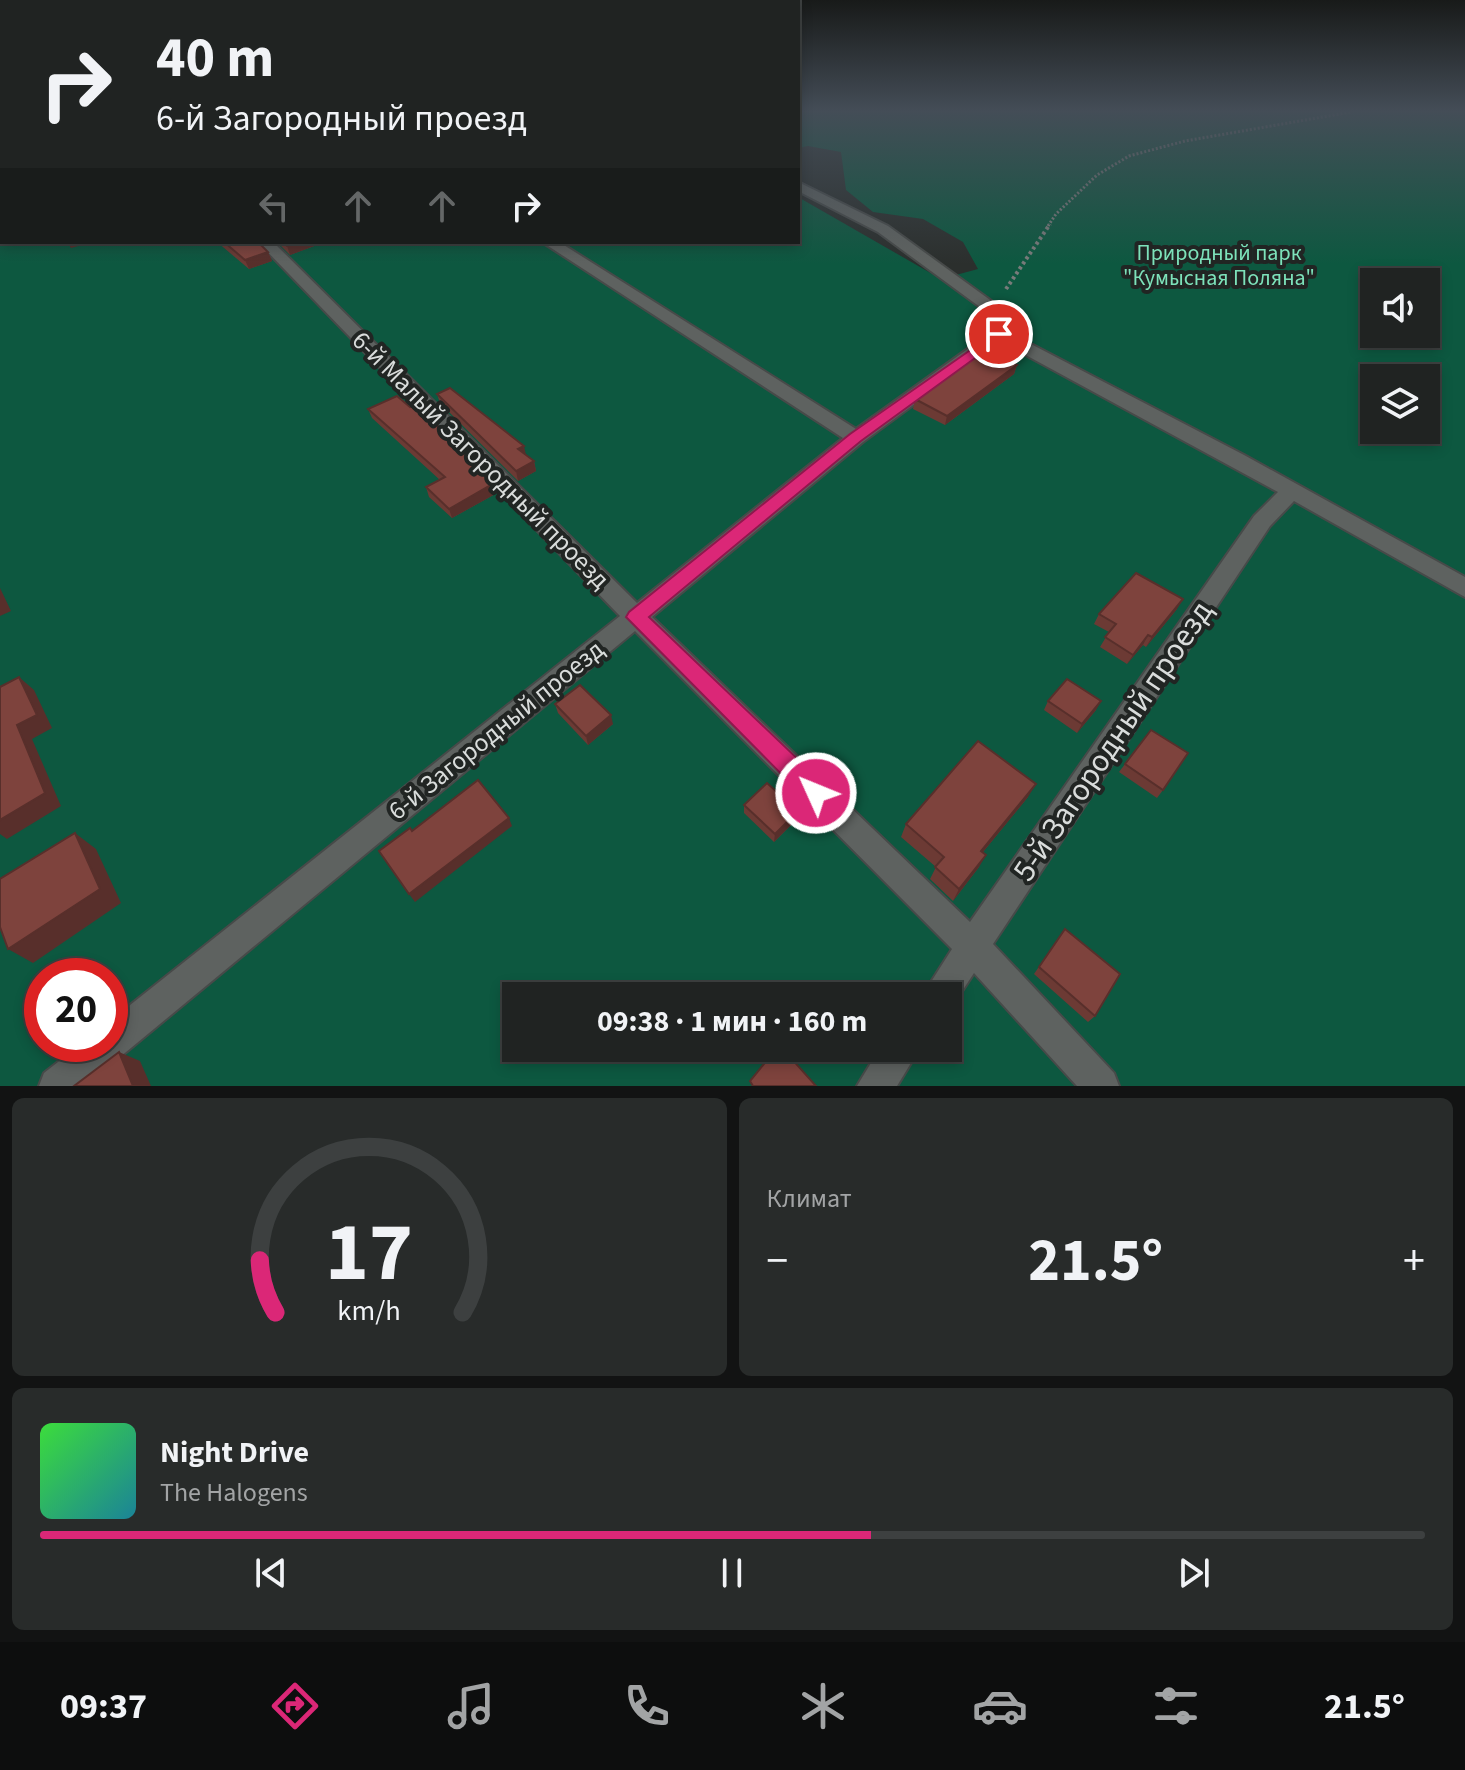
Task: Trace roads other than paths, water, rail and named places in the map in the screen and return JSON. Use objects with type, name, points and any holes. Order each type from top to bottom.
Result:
[{"type":"lane","points":[[800,187],[883,229],[991,308],[999,334],[1465,588]]},
{"type":"lane","name":"6-й Малый Загородный проезд","points":[[267,244],[636,617],[974,948],[1101,1086]]},
{"type":"lane","points":[[552,244],[856,438]]},
{"type":"lane","name":"6-й Загородный проезд","points":[[128,1029],[856,438],[999,334]]},
{"type":"lane","name":"5-й Загородный проезд","points":[[949,982],[1262,521],[1292,491]]},
{"type":"lane","name":"6-й Загородный проезд","points":[[57,1086],[87,1062]]},
{"type":"lane","points":[[875,1086],[892,1062]]},
{"type":"park label","name":"Природный парк \"Кумысная Поляна\"","points":[[1219,266]]}]
